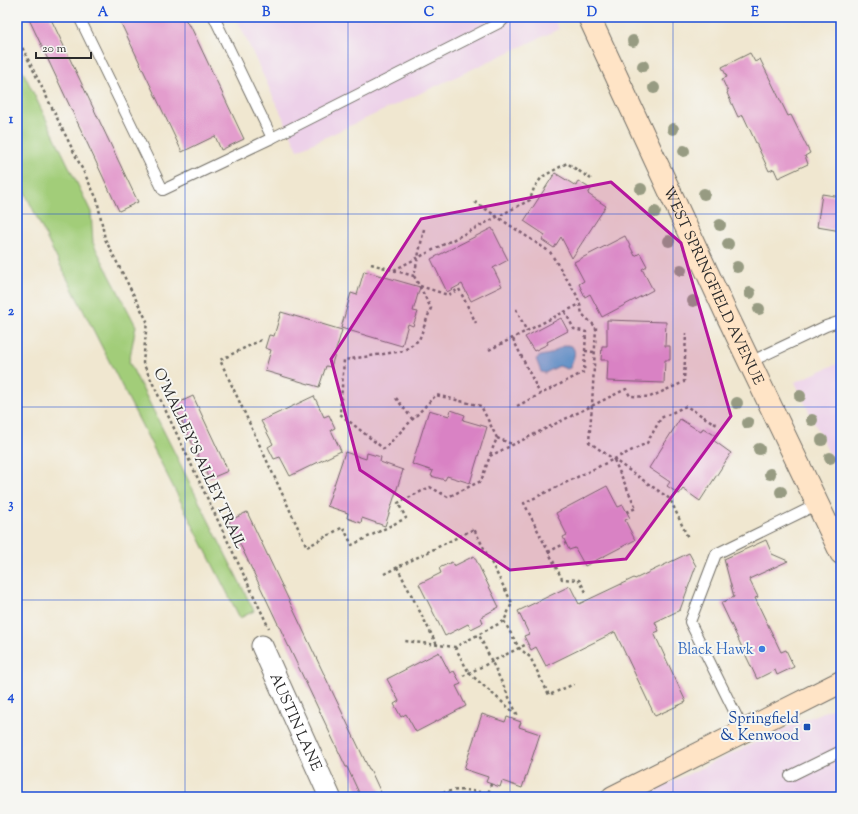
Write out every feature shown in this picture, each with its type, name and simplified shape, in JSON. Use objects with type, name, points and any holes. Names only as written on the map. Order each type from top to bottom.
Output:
[{"type":"main road","name":"WEST SPRINGFIELD AVENUE","points":[[589,17],[841,553]]},
{"type":"main road","points":[[613,797],[841,682]]},
{"type":"street","name":"AUSTIN LANE","points":[[267,640],[330,797]]},
{"type":"lane","points":[[79,17],[163,190],[272,138],[501,22],[506,17]]},
{"type":"lane","points":[[214,17],[272,138]]},
{"type":"lane","points":[[750,362],[826,326],[841,321]]},
{"type":"lane","points":[[744,731],[690,622],[716,554],[818,504]]},
{"type":"lane","points":[[790,776],[841,751]]},
{"type":"path","name":"O'MALLEY'S ALLEY TRAIL","points":[[17,37],[97,199],[105,239],[147,321],[143,363],[267,640]]},
{"type":"path","points":[[394,270],[530,200],[534,188],[542,177],[567,163],[591,179]]},
{"type":"path","points":[[475,202],[550,252],[576,294],[582,314],[596,327],[589,442],[670,499],[688,538]]},
{"type":"path","points":[[414,276],[424,229]]},
{"type":"path","points":[[371,264],[414,276],[431,308],[419,340],[403,351],[344,360],[340,414],[384,449],[436,395],[481,406],[497,438],[512,444]]},
{"type":"path","points":[[420,286],[448,295],[459,289],[476,323]]},
{"type":"path","points":[[489,350],[580,304]]},
{"type":"path","points":[[516,309],[527,332]]},
{"type":"path","points":[[517,406],[584,372],[586,332],[574,329],[565,312]]},
{"type":"path","points":[[490,456],[626,389],[630,396],[650,397],[684,382],[686,333]]},
{"type":"path","points":[[513,339],[540,394]]},
{"type":"path","points":[[261,340],[220,360],[307,547],[343,527],[352,545],[406,518],[398,503],[430,487],[448,497],[481,480],[497,438]]},
{"type":"path","points":[[585,351],[594,352]]},
{"type":"path","points":[[396,398],[413,420]]},
{"type":"path","points":[[586,592],[579,580],[562,579],[524,503],[647,443],[661,418],[686,406],[717,425]]},
{"type":"path","points":[[614,459],[636,508],[627,512]]},
{"type":"path","points":[[384,574],[474,529],[512,604],[504,621],[455,647],[405,641]]},
{"type":"path","points":[[548,552],[566,543]]},
{"type":"path","points":[[397,567],[437,645]]},
{"type":"path","points":[[504,621],[519,648],[530,657],[549,695],[574,684]]},
{"type":"path","points":[[455,647],[469,673],[518,716],[478,635]]},
{"type":"path","points":[[463,676],[525,645]]},
{"type":"path","points":[[431,797],[455,790],[470,790],[488,794],[491,784]]},
{"type":"highlighted area","points":[[611,182],[681,243],[731,416],[626,559],[510,570],[360,470],[331,359],[421,219]]},
{"type":"shaded area","points":[[236,17],[553,17],[559,29],[298,150]]},
{"type":"shaded area","points":[[841,362],[841,479],[795,382]]},
{"type":"shaded area","points":[[841,705],[841,797],[640,797],[796,723]]},
{"type":"green space","points":[[17,59],[91,212],[93,243],[136,326],[129,362],[254,611],[240,618],[50,245],[17,176]]},
{"type":"water","points":[[567,345],[572,346],[574,349],[574,357],[570,368],[567,369],[559,366],[545,373],[541,372],[536,359],[540,356],[550,354],[560,347]]},
{"type":"building","points":[[28,17],[50,17],[138,202],[119,211]]},
{"type":"building","points":[[118,17],[184,17],[189,26],[190,25],[244,139],[221,150],[215,136],[182,152]]},
{"type":"building","points":[[750,53],[755,62],[760,59],[788,116],[791,115],[810,153],[805,156],[808,164],[778,178],[774,169],[769,171],[743,115],[738,117],[722,79],[727,77],[722,67]]},
{"type":"building","points":[[555,173],[576,186],[578,181],[591,189],[588,194],[606,206],[572,258],[561,237],[554,248],[542,240],[545,235],[524,221]]},
{"type":"building","points":[[822,194],[841,197],[841,231],[817,227]]},
{"type":"building","points":[[492,228],[508,260],[493,268],[502,286],[471,301],[462,284],[447,292],[431,259]]},
{"type":"building","points":[[625,236],[635,256],[640,253],[647,266],[642,269],[653,290],[602,317],[590,294],[585,297],[579,284],[584,281],[574,262]]},
{"type":"building","points":[[364,271],[420,287],[413,311],[418,312],[413,326],[408,324],[402,346],[341,328],[351,293],[357,295]]},
{"type":"building","points":[[281,312],[342,330],[331,367],[326,366],[319,387],[265,371],[271,350],[265,348],[269,335],[274,336]]},
{"type":"building","points":[[561,318],[568,331],[534,351],[525,337]]},
{"type":"building","points":[[607,320],[666,322],[665,346],[670,346],[670,360],[665,360],[664,383],[607,381],[608,360],[601,360],[602,346],[607,346]]},
{"type":"building","points":[[193,396],[228,471],[209,479],[174,405]]},
{"type":"building","points":[[314,396],[324,417],[329,415],[335,428],[331,430],[341,451],[290,476],[280,457],[274,459],[268,447],[273,444],[261,421]]},
{"type":"building","points":[[429,410],[449,416],[451,410],[465,415],[463,420],[487,427],[470,483],[447,476],[445,480],[431,476],[433,471],[412,464]]},
{"type":"building","points":[[680,419],[701,432],[703,428],[716,436],[713,440],[731,453],[700,501],[683,489],[679,494],[667,486],[670,482],[649,468]]},
{"type":"building","points":[[345,452],[366,459],[367,453],[381,457],[380,462],[403,470],[385,526],[362,518],[361,523],[347,518],[348,513],[327,506]]},
{"type":"building","points":[[607,486],[618,507],[623,505],[630,518],[625,520],[635,540],[585,566],[575,548],[569,550],[563,537],[567,535],[556,513]]},
{"type":"building","points":[[247,512],[383,797],[361,797],[346,767],[229,521]]},
{"type":"building","points":[[766,540],[772,554],[788,561],[749,579],[758,597],[755,598],[781,652],[786,650],[794,667],[777,675],[775,670],[757,679],[721,603],[734,597],[724,559]]},
{"type":"building","points":[[689,553],[696,566],[680,610],[655,622],[659,631],[654,633],[686,702],[655,716],[615,632],[546,666],[536,647],[531,650],[524,636],[529,634],[518,611],[570,586],[579,604]]},
{"type":"building","points":[[474,556],[499,607],[481,617],[483,623],[471,629],[468,624],[445,636],[419,584],[441,573],[439,568],[452,562],[454,566]]},
{"type":"building","points":[[439,652],[450,673],[454,671],[461,684],[456,686],[466,706],[416,732],[406,714],[401,717],[394,704],[399,701],[387,679]]},
{"type":"building","points":[[482,714],[505,722],[507,717],[521,722],[519,727],[540,734],[522,788],[502,781],[500,787],[486,782],[488,777],[464,769]]},
{"type":"place","name":"Black Hawk","points":[[762,649]]},
{"type":"place","name":"Springfield & Kenwood","points":[[807,727]]}]
